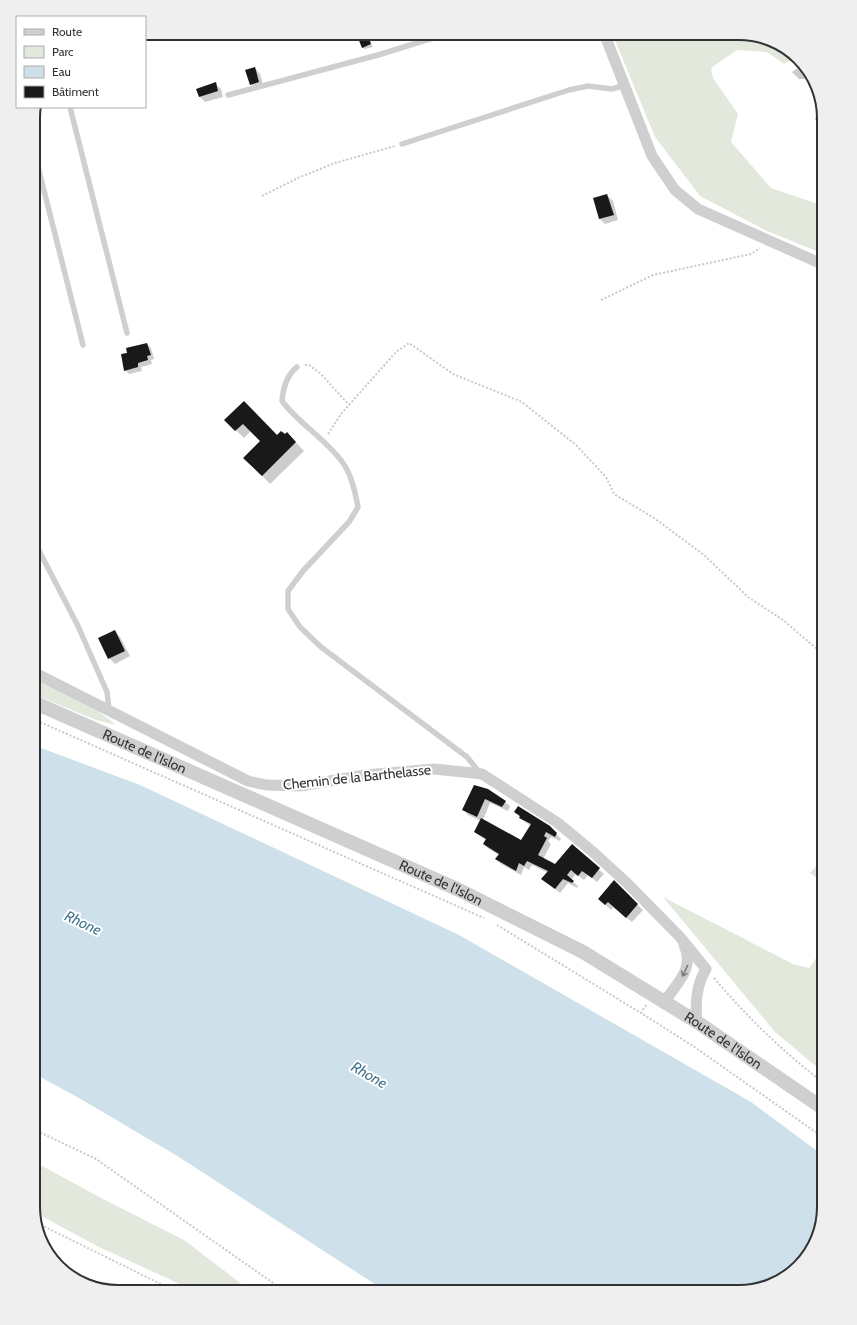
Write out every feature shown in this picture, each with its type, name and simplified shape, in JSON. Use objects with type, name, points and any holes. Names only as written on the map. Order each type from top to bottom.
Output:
[{"type":"street","points":[[607,40],[652,156],[675,190],[698,209],[817,262]]},
{"type":"street","name":"Chemin de la Barthelasse","points":[[40,676],[248,781],[266,785],[300,786],[359,776],[434,769],[482,774],[558,823],[627,883],[680,937],[706,969]]},
{"type":"street","name":"Route de l'Islon","points":[[40,705],[457,889],[583,952],[665,1001],[817,1104]]},
{"type":"street","points":[[665,1001],[684,975],[688,966],[688,957],[680,937]]},
{"type":"street","points":[[697,1022],[696,1000],[701,979],[706,969]]},
{"type":"lane","points":[[228,95],[378,56],[427,40]]},
{"type":"lane","points":[[402,144],[569,90],[588,86],[612,88],[625,85]]},
{"type":"lane","points":[[70,108],[127,333]]},
{"type":"lane","points":[[40,175],[83,345]]},
{"type":"lane","points":[[297,367],[292,371],[283,389],[282,401],[289,411],[323,442],[343,463],[355,487],[358,507],[349,522],[303,571],[288,591],[288,609],[300,627],[321,647],[467,757],[482,774]]},
{"type":"lane","points":[[40,553],[85,641],[107,692],[109,710]]},
{"type":"path","points":[[262,196],[300,177],[335,164],[402,144]]},
{"type":"path","points":[[600,300],[653,275],[751,254],[770,242]]},
{"type":"path","points":[[323,442],[349,405],[396,352],[409,343],[453,374],[501,392],[522,402],[576,445],[606,477],[614,494],[654,518],[704,555],[748,597],[783,620],[817,649]]},
{"type":"path","points":[[297,367],[309,365],[321,374],[349,405]]},
{"type":"path","points":[[40,722],[486,919]]},
{"type":"path","points":[[493,922],[694,1046],[817,1133]]},
{"type":"path","points":[[706,969],[760,1029],[798,1063],[817,1078]]},
{"type":"path","points":[[641,1013],[653,994]]},
{"type":"path","points":[[40,1132],[96,1158],[276,1285]]},
{"type":"path","points":[[42,1227],[163,1285]]},
{"type":"green space","points":[[615,40],[754,41],[774,48],[791,59],[784,64],[767,52],[737,50],[711,68],[713,78],[738,114],[731,142],[771,188],[817,204],[817,251],[767,231],[700,196],[655,137]]},
{"type":"green space","points":[[40,682],[98,711],[116,725],[96,720],[40,697]]},
{"type":"green space","points":[[817,865],[817,878],[810,873]]},
{"type":"green space","points":[[663,897],[793,964],[809,968],[817,957],[817,1067],[775,1032]]},
{"type":"green space","points":[[40,1165],[184,1240],[243,1285],[182,1285],[97,1246],[41,1216]]},
{"type":"water","name":"Rhone","points":[[40,748],[140,785],[459,935],[751,1102],[817,1151],[816,1222],[809,1242],[798,1259],[791,1266],[774,1277],[754,1284],[376,1285],[179,1157],[40,1077]]},
{"type":"building","points":[[359,40],[370,40],[371,44],[362,48]]},
{"type":"building","points":[[255,67],[259,82],[250,85],[245,70]]},
{"type":"building","points":[[216,82],[218,91],[199,97],[196,89]]},
{"type":"building","points":[[607,194],[614,215],[599,219],[593,198]]},
{"type":"building","points":[[147,343],[151,355],[147,356],[148,360],[138,363],[138,367],[124,371],[121,354],[127,353],[126,348]]},
{"type":"building","points":[[244,401],[277,435],[281,431],[285,434],[287,432],[296,442],[262,476],[243,458],[260,441],[243,424],[235,431],[224,420]]},
{"type":"building","points":[[115,630],[125,651],[108,659],[98,638]]},
{"type":"building","points":[[474,785],[488,789],[506,801],[502,807],[485,799],[477,817],[462,810]]},
{"type":"building","points":[[518,806],[550,826],[557,833],[555,837],[546,832],[544,836],[547,838],[538,855],[555,864],[572,844],[600,868],[592,878],[582,871],[578,876],[571,870],[567,875],[574,881],[572,883],[563,879],[555,889],[541,879],[548,871],[527,861],[524,866],[519,863],[516,871],[495,859],[499,854],[483,844],[486,839],[474,832],[481,818],[521,840],[531,824],[519,818],[520,816],[514,812]]},
{"type":"building","points":[[614,880],[638,904],[626,918],[608,902],[605,905],[598,899]]}]
